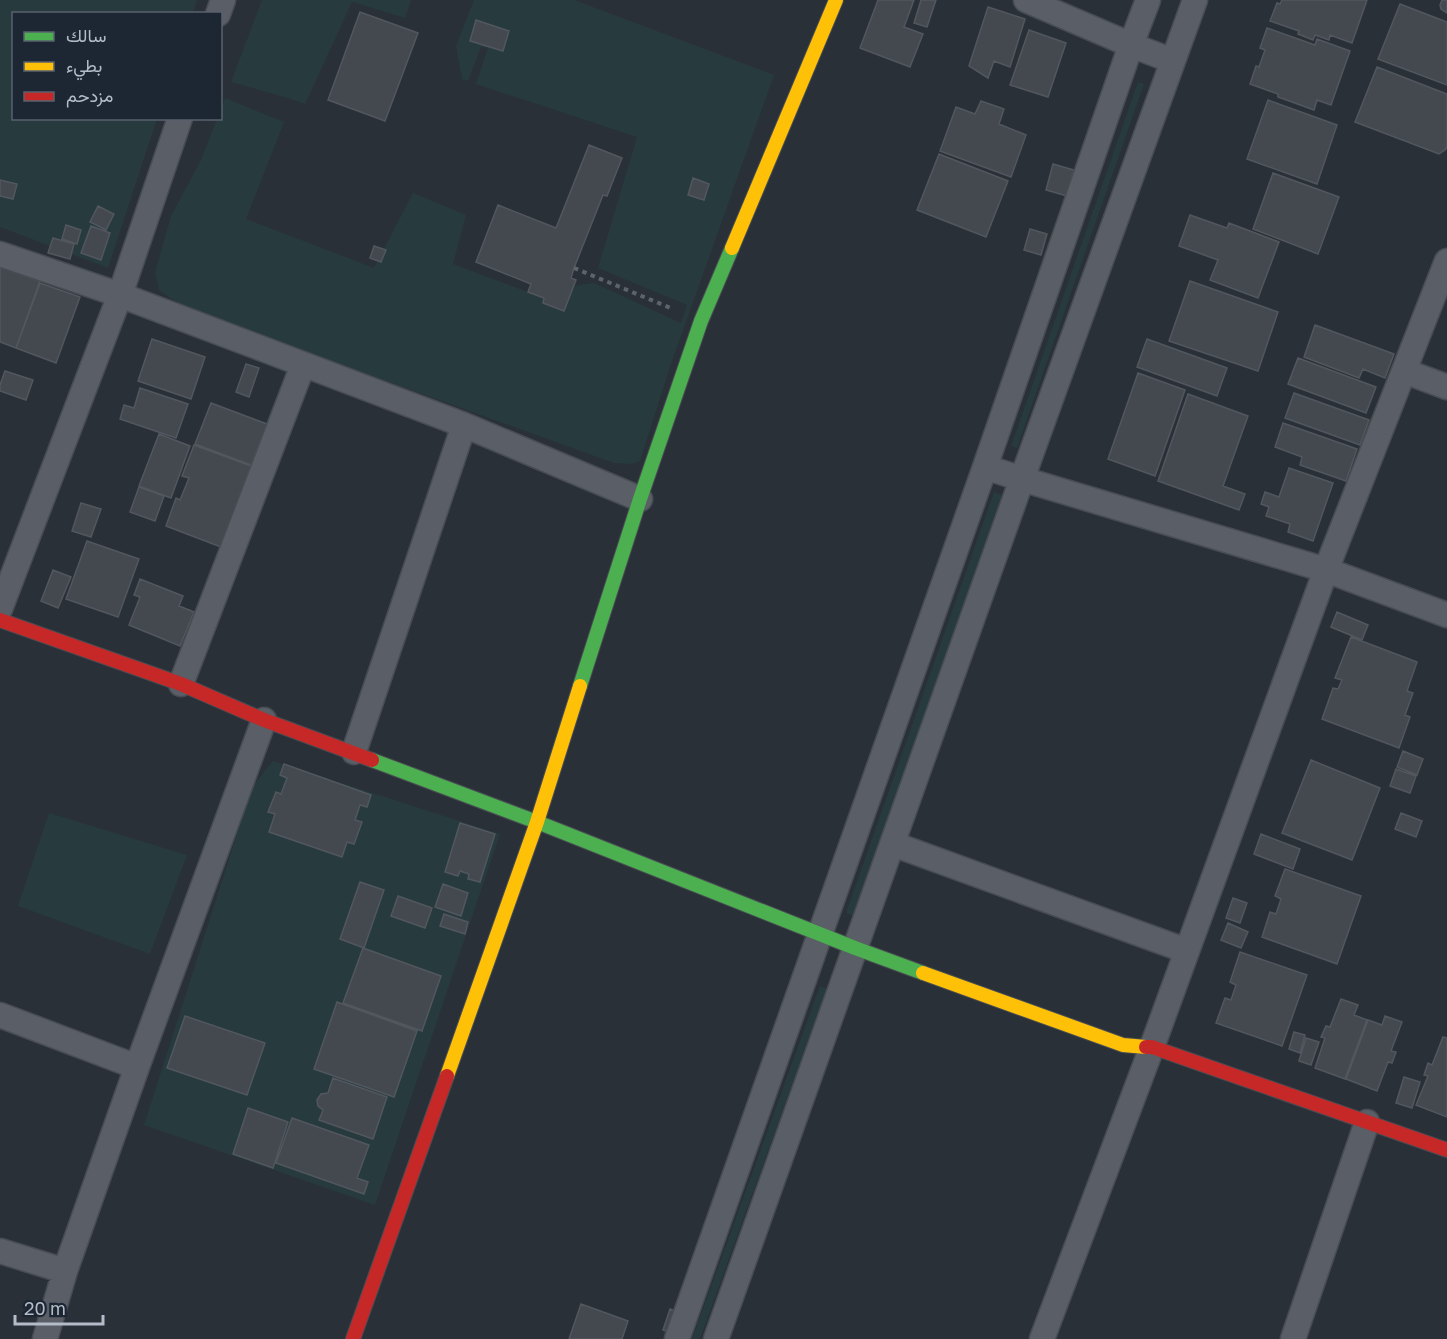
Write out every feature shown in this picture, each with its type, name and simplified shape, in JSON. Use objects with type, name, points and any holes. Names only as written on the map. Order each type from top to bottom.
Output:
[{"type":"street","points":[[352,1339],[537,822],[640,500],[701,321],[836,0]]},
{"type":"street","points":[[1026,0],[1173,61]]},
{"type":"street","points":[[677,1339],[1148,0]]},
{"type":"street","points":[[716,1339],[1195,0]]},
{"type":"street","points":[[0,609],[120,294],[179,120]]},
{"type":"street","points":[[0,254],[120,294],[464,425],[640,500]]},
{"type":"street","points":[[1042,1339],[1152,1047],[1326,570],[1447,261]]},
{"type":"street","points":[[181,684],[303,365]]},
{"type":"street","points":[[1404,371],[1447,387]]},
{"type":"street","points":[[354,752],[464,425]]},
{"type":"street","points":[[985,467],[1326,570],[1447,615]]},
{"type":"street","points":[[0,620],[181,684],[264,720],[537,822],[855,948],[1123,1045],[1152,1047],[1447,1150]]},
{"type":"street","points":[[45,1339],[65,1271],[137,1067],[264,720]]},
{"type":"street","points":[[892,844],[1187,951]]},
{"type":"street","points":[[0,1015],[137,1067]]},
{"type":"street","points":[[1293,1339],[1366,1122]]},
{"type":"street","points":[[0,1251],[65,1271]]},
{"type":"path","points":[[574,268],[701,321]]},
{"type":"green space","points":[[0,0],[197,0],[193,12],[12,12],[12,120],[157,120],[108,268],[0,227]]},
{"type":"green space","points":[[262,0],[411,0],[405,18],[352,2],[305,104],[231,82]]},
{"type":"green space","points":[[474,0],[574,0],[774,75],[670,367],[640,461],[631,464],[614,463],[236,327],[205,318],[159,290],[155,273],[171,216],[200,162],[217,120],[222,120],[222,106],[225,98],[284,122],[246,219],[374,268],[413,193],[466,215],[453,264],[528,292],[594,283],[681,323],[687,305],[598,268],[637,137],[476,84],[488,48],[481,47],[468,81],[462,79],[456,46]]},
{"type":"green space","points":[[1138,82],[1144,84],[1017,448],[1011,446]]},
{"type":"green space","points":[[994,492],[1002,495],[854,916],[846,913]]},
{"type":"green space","points":[[273,761],[500,834],[375,1205],[144,1125],[252,787]]},
{"type":"green space","points":[[49,813],[187,855],[150,954],[18,906]]},
{"type":"green space","points":[[820,986],[827,988],[700,1339],[692,1339]]},
{"type":"building","points":[[878,0],[914,0],[904,27],[923,34],[910,67],[860,48]]},
{"type":"building","points":[[921,0],[936,0],[927,27],[914,23]]},
{"type":"building","points":[[1282,0],[1367,0],[1352,43],[1330,35],[1329,40],[1315,35],[1313,40],[1298,34],[1299,31],[1270,21],[1277,3],[1280,4]]},
{"type":"building","points":[[1442,0],[1447,0],[1447,13],[1441,9]]},
{"type":"building","points":[[1400,4],[1447,22],[1447,85],[1378,59]]},
{"type":"building","points":[[988,7],[1025,19],[1010,67],[994,61],[988,78],[969,66]]},
{"type":"building","points":[[360,12],[418,33],[385,121],[328,100]]},
{"type":"building","points":[[476,20],[509,31],[503,51],[470,41]]},
{"type":"building","points":[[1267,28],[1315,45],[1317,39],[1350,51],[1331,105],[1317,100],[1314,110],[1250,84],[1265,50],[1260,48]]},
{"type":"building","points":[[1029,30],[1066,43],[1048,97],[1010,85]]},
{"type":"building","points":[[1377,67],[1447,94],[1447,147],[1445,150],[1439,154],[1355,122]]},
{"type":"building","points":[[1268,100],[1337,125],[1317,184],[1247,159]]},
{"type":"building","points":[[981,101],[1004,109],[999,124],[1026,135],[1011,177],[940,151],[956,107],[975,114]]},
{"type":"building","points":[[589,145],[622,158],[607,196],[603,195],[574,268],[571,278],[576,280],[564,311],[543,303],[544,298],[528,292],[531,284],[476,262],[498,205],[556,228]]},
{"type":"building","points":[[939,154],[1008,181],[986,237],[917,210]]},
{"type":"building","points":[[1053,164],[1074,170],[1067,196],[1046,190]]},
{"type":"building","points":[[1273,173],[1339,197],[1318,254],[1253,229]]},
{"type":"building","points":[[693,178],[709,184],[704,200],[688,195]]},
{"type":"building","points":[[0,180],[17,184],[13,199],[0,196]]},
{"type":"building","points":[[98,206],[114,214],[106,230],[90,222]]},
{"type":"building","points":[[1190,215],[1227,228],[1229,223],[1279,242],[1258,298],[1210,280],[1218,260],[1179,246]]},
{"type":"building","points":[[66,225],[81,230],[77,244],[62,239]]},
{"type":"building","points":[[91,226],[110,233],[101,260],[81,253]]},
{"type":"building","points":[[1030,229],[1047,234],[1041,255],[1024,250]]},
{"type":"building","points":[[53,238],[74,244],[70,259],[48,253]]},
{"type":"building","points":[[374,246],[386,250],[381,262],[370,258]]},
{"type":"building","points":[[0,267],[40,281],[16,348],[0,342]]},
{"type":"building","points":[[1190,281],[1278,312],[1258,371],[1169,341]]},
{"type":"building","points":[[40,283],[80,297],[56,363],[16,348]]},
{"type":"building","points":[[1315,325],[1394,354],[1385,378],[1363,369],[1359,378],[1304,357]]},
{"type":"building","points":[[152,339],[205,357],[191,399],[138,381]]},
{"type":"building","points":[[1147,339],[1227,368],[1217,396],[1137,367]]},
{"type":"building","points":[[1298,358],[1376,387],[1366,413],[1288,384]]},
{"type":"building","points":[[246,364],[259,368],[249,397],[236,392]]},
{"type":"building","points":[[5,371],[33,380],[26,400],[0,391]]},
{"type":"building","points":[[1138,373],[1185,390],[1155,476],[1108,459]]},
{"type":"building","points":[[140,388],[188,404],[176,438],[120,419],[124,405],[134,408]]},
{"type":"building","points":[[1294,393],[1369,420],[1360,445],[1285,418]]},
{"type":"building","points":[[1188,394],[1248,416],[1223,486],[1245,494],[1239,510],[1158,481]]},
{"type":"building","points":[[211,403],[267,424],[251,465],[195,444]]},
{"type":"building","points":[[1283,423],[1357,449],[1346,481],[1300,465],[1302,457],[1275,447]]},
{"type":"building","points":[[159,434],[190,446],[171,498],[139,486]]},
{"type":"building","points":[[194,445],[251,466],[221,547],[166,526],[176,498],[180,500],[189,478],[182,476]]},
{"type":"building","points":[[1289,468],[1333,483],[1313,541],[1288,532],[1290,524],[1266,516],[1269,507],[1261,504],[1265,492],[1279,497]]},
{"type":"building","points":[[139,487],[164,496],[155,521],[130,512]]},
{"type":"building","points":[[81,503],[101,509],[91,537],[72,531]]},
{"type":"building","points":[[87,541],[139,559],[118,617],[66,599]]},
{"type":"building","points":[[53,570],[71,577],[58,608],[41,601]]},
{"type":"building","points":[[140,579],[183,596],[179,606],[194,612],[180,646],[129,625],[140,597],[134,595]]},
{"type":"building","points":[[1337,612],[1368,625],[1362,640],[1331,627]]},
{"type":"building","points":[[1351,637],[1417,662],[1407,691],[1413,693],[1405,715],[1410,717],[1399,748],[1322,719],[1333,688],[1338,689],[1342,680],[1335,678]]},
{"type":"building","points":[[1403,751],[1423,759],[1417,775],[1397,767]]},
{"type":"building","points":[[1311,760],[1380,788],[1352,860],[1282,833]]},
{"type":"building","points":[[284,764],[371,795],[367,807],[360,805],[355,820],[362,822],[354,844],[347,842],[342,857],[269,832],[275,814],[268,812],[276,792],[281,794],[287,778],[280,775]]},
{"type":"building","points":[[1396,769],[1416,776],[1410,793],[1390,786]]},
{"type":"building","points":[[1401,813],[1422,821],[1416,837],[1395,829]]},
{"type":"building","points":[[460,823],[495,834],[480,882],[468,879],[469,874],[460,871],[458,876],[445,872]]},
{"type":"building","points":[[1261,834],[1300,849],[1293,869],[1254,854]]},
{"type":"building","points":[[1285,869],[1361,896],[1337,964],[1262,937],[1270,912],[1276,914],[1281,899],[1275,896]]},
{"type":"building","points":[[360,882],[384,890],[364,948],[340,939]]},
{"type":"building","points":[[443,884],[468,893],[461,916],[435,907]]},
{"type":"building","points":[[398,896],[432,908],[425,928],[391,916]]},
{"type":"building","points":[[1233,898],[1247,903],[1240,923],[1226,918]]},
{"type":"building","points":[[444,914],[468,922],[465,934],[440,926]]},
{"type":"building","points":[[1228,923],[1248,932],[1241,948],[1221,940]]},
{"type":"building","points":[[363,948],[441,976],[422,1031],[343,1003]]},
{"type":"building","points":[[1240,952],[1307,975],[1282,1046],[1216,1023],[1225,998],[1231,1000],[1236,985],[1230,982]]},
{"type":"building","points":[[1341,999],[1358,1005],[1354,1015],[1367,1020],[1345,1079],[1315,1068],[1325,1038],[1321,1037],[1326,1026],[1330,1027]]},
{"type":"building","points":[[337,1002],[417,1031],[394,1097],[314,1069]]},
{"type":"building","points":[[185,1016],[265,1043],[247,1095],[167,1068]]},
{"type":"building","points":[[1385,1016],[1402,1022],[1391,1051],[1396,1052],[1392,1063],[1388,1062],[1377,1091],[1346,1079],[1368,1020],[1382,1025]]},
{"type":"building","points":[[1294,1032],[1305,1035],[1300,1053],[1289,1049]]},
{"type":"building","points":[[1443,1037],[1447,1038],[1447,1117],[1416,1105],[1428,1076],[1424,1075],[1428,1063],[1432,1065]]},
{"type":"building","points":[[1306,1038],[1319,1042],[1311,1065],[1299,1061]]},
{"type":"building","points":[[1404,1077],[1420,1082],[1412,1108],[1396,1103]]},
{"type":"building","points":[[333,1078],[387,1097],[373,1139],[319,1120],[323,1110],[318,1106],[317,1100],[321,1094],[328,1093]]},
{"type":"building","points":[[248,1108],[288,1122],[273,1168],[233,1154]]},
{"type":"building","points":[[292,1118],[369,1145],[357,1178],[368,1182],[364,1194],[276,1163]]},
{"type":"building","points":[[581,1304],[628,1321],[622,1339],[569,1339]]},
{"type":"building","points":[[670,1309],[679,1313],[672,1333],[663,1330]]},
{"type":"traffic: fast","points":[[580,686],[640,499],[701,321],[732,248]]},
{"type":"traffic: fast","points":[[372,760],[923,973]]},
{"type":"traffic: slow","points":[[732,248],[836,0]]},
{"type":"traffic: slow","points":[[447,1076],[537,822],[580,686]]},
{"type":"traffic: slow","points":[[923,973],[1123,1045],[1146,1047]]},
{"type":"traffic: jam","points":[[0,620],[181,684],[264,720],[372,760]]},
{"type":"traffic: jam","points":[[1146,1047],[1152,1047],[1447,1150]]},
{"type":"traffic: jam","points":[[353,1339],[447,1076]]}]
